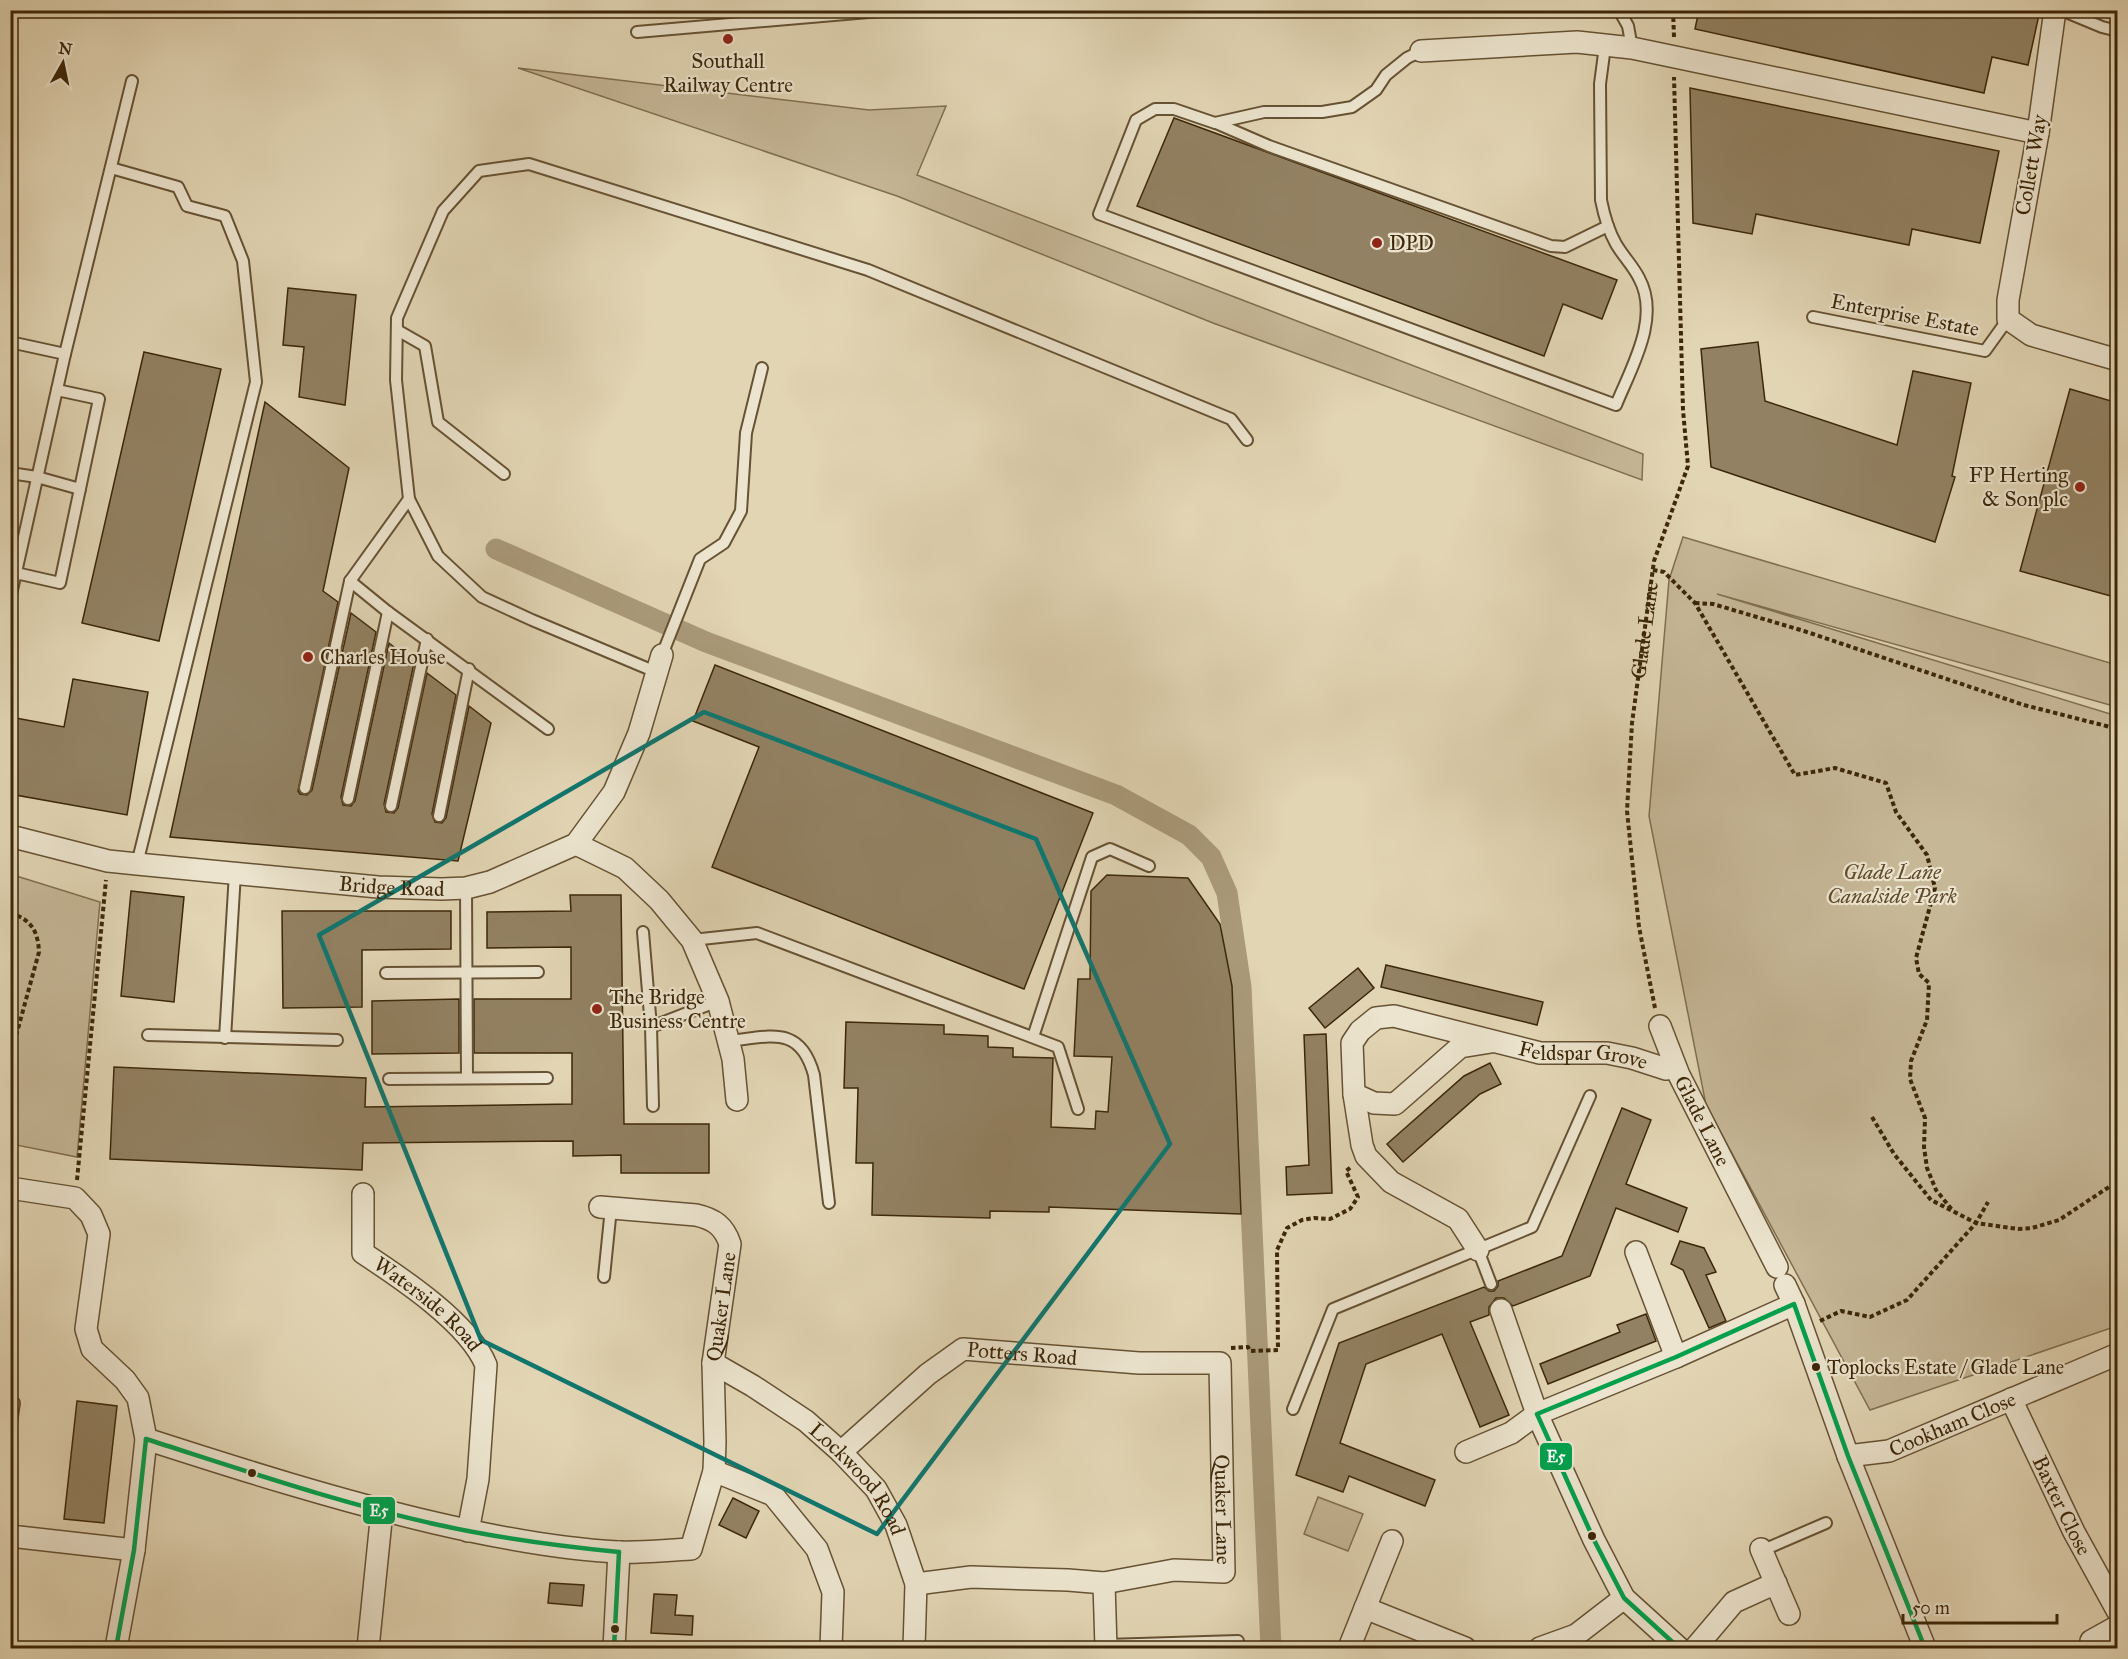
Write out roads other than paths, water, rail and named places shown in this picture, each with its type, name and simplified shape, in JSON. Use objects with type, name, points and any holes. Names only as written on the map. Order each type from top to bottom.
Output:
[{"type":"street","name":"Collett Way","points":[[2008,319],[2008,300],[2038,133],[2055,10]]},
{"type":"street","points":[[1421,51],[1577,42],[1632,48],[2038,133]]},
{"type":"street","points":[[2008,319],[2031,335],[2118,360]]},
{"type":"street","points":[[659,664],[639,733],[614,792],[576,844],[625,868],[659,900],[692,940],[718,1001],[733,1059],[737,1100]]},
{"type":"street","name":"Bridge Road","points":[[10,836],[108,861],[378,887],[466,888],[490,882],[576,844]]},
{"type":"street","name":"Feldspar Grove","points":[[1478,1250],[1458,1219],[1391,1182],[1366,1156],[1362,1145],[1354,1094],[1352,1042],[1360,1031],[1376,1018],[1394,1016],[1540,1053],[1607,1053],[1666,1069],[1675,1067]]},
{"type":"street","name":"Glade Lane","points":[[1660,1026],[1675,1067],[1786,1286],[1848,1456],[1925,1648]]},
{"type":"street","name":"Feldspar Grove","points":[[1362,1145],[1371,1125],[1460,1047],[1491,1042]]},
{"type":"street","points":[[1354,1094],[1374,1103],[1395,1104]]},
{"type":"street","points":[[10,1188],[75,1198],[91,1215],[99,1234],[86,1329],[92,1349],[125,1380],[138,1398],[146,1439],[134,1550],[116,1648]]},
{"type":"street","name":"Waterside Road","points":[[363,1194],[363,1253],[407,1282],[443,1312],[480,1350],[486,1365],[478,1479],[468,1531]]},
{"type":"street","name":"Quaker Lane","points":[[605,1207],[709,1218],[720,1226],[729,1244],[729,1262],[713,1363],[714,1471],[691,1549],[620,1552]]},
{"type":"street","points":[[1636,1252],[1676,1357]]},
{"type":"street","points":[[1466,1452],[1511,1433],[1537,1414],[1676,1357],[1786,1286]]},
{"type":"street","points":[[1501,1310],[1537,1414],[1594,1540],[1624,1598],[1679,1648]]},
{"type":"street","name":"Potters Road","points":[[841,1452],[928,1374],[963,1349],[1139,1363],[1212,1363]]},
{"type":"street","name":"Cookham Close","points":[[1848,1456],[1889,1451],[2118,1354]]},
{"type":"street","name":"Lockwood Road","points":[[713,1363],[806,1421],[841,1452],[876,1489],[896,1526],[916,1584],[914,1648]]},
{"type":"street","name":"Quaker Lane","points":[[1104,1583],[1174,1570],[1224,1572],[1212,1363]]},
{"type":"street","name":"Baxter Close","points":[[2012,1399],[2074,1532],[2118,1611]]},
{"type":"street","points":[[146,1439],[282,1483],[382,1511],[468,1531],[537,1543],[620,1552],[614,1648]]},
{"type":"street","points":[[714,1471],[773,1495],[817,1549],[833,1592],[831,1648]]},
{"type":"street","points":[[368,1648],[382,1511]]},
{"type":"street","points":[[10,1536],[134,1550]]},
{"type":"street","points":[[1349,1648],[1392,1541]]},
{"type":"street","points":[[1761,1550],[1789,1614]]},
{"type":"street","points":[[916,1584],[971,1577],[1104,1583],[1106,1646]]},
{"type":"street","points":[[1695,1648],[1734,1602],[1776,1583]]},
{"type":"street","points":[[1540,1648],[1576,1635],[1624,1598]]},
{"type":"street","points":[[1365,1608],[1465,1648]]},
{"type":"street","points":[[2091,1641],[2118,1626]]},
{"type":"lane","points":[[637,32],[892,10]]},
{"type":"lane","points":[[1619,10],[1628,26],[1632,48]]},
{"type":"lane","points":[[2061,10],[2118,31]]},
{"type":"lane","points":[[1605,45],[1599,84],[1601,200],[1608,226],[1616,243],[1640,279],[1646,296],[1647,319],[1644,334],[1616,405],[1099,214],[1136,120],[1155,109],[1174,109],[1215,123],[1269,146],[1551,246],[1565,247],[1608,226]]},
{"type":"lane","points":[[1215,123],[1264,112],[1322,112],[1352,107],[1376,90],[1386,75],[1407,58],[1421,51]]},
{"type":"lane","points":[[11,598],[65,354],[132,81]]},
{"type":"lane","points":[[762,368],[746,433],[741,511],[724,543],[700,559],[659,664],[532,620],[482,597],[438,556],[409,499],[396,380],[398,318],[443,211],[479,171],[529,164],[868,270],[1231,418],[1247,440]]},
{"type":"lane","points":[[111,168],[178,187],[187,206],[225,216],[243,261],[256,382],[137,864]]},
{"type":"lane","name":"Enterprise Estate","points":[[1813,317],[1985,351],[2008,319]]},
{"type":"lane","points":[[397,330],[425,346],[438,422],[504,474]]},
{"type":"lane","points":[[10,342],[65,354]]},
{"type":"lane","points":[[16,573],[60,583],[99,399],[57,390]]},
{"type":"lane","points":[[10,473],[37,477],[80,489]]},
{"type":"lane","points":[[305,788],[350,580],[409,499]]},
{"type":"lane","points":[[350,580],[388,612],[469,669],[548,729]]},
{"type":"lane","points":[[348,799],[388,612]]},
{"type":"lane","points":[[391,806],[427,639]]},
{"type":"lane","points":[[439,816],[469,669]]},
{"type":"lane","points":[[1033,1037],[1092,857],[1110,849],[1149,866]]},
{"type":"lane","points":[[225,1038],[236,873]]},
{"type":"lane","points":[[466,888],[467,1078]]},
{"type":"lane","points":[[643,932],[651,1027],[653,1106]]},
{"type":"lane","points":[[692,940],[758,933],[1058,1047],[1078,1109]]},
{"type":"lane","points":[[386,973],[538,972]]},
{"type":"lane","points":[[651,1027],[718,1001]]},
{"type":"lane","points":[[148,1035],[337,1040]]},
{"type":"lane","points":[[728,1041],[786,1038],[804,1049],[814,1075],[829,1203]]},
{"type":"lane","points":[[389,1079],[547,1078]]},
{"type":"lane","points":[[1293,1409],[1333,1309],[1532,1227],[1590,1096]]},
{"type":"lane","points":[[604,1277],[605,1207]]},
{"type":"lane","points":[[1478,1250],[1491,1284]]},
{"type":"lane","points":[[10,1402],[14,1403],[10,1430]]},
{"type":"lane","points":[[1761,1550],[1826,1523]]},
{"type":"lane","points":[[1106,1646],[1238,1641]]},
{"type":"waterway","points":[[496,549],[706,642],[1116,795],[1189,835],[1211,857],[1227,893],[1241,987],[1271,1648]]},
{"type":"place","name":"Southall Railway Centre","points":[[728,39]]},
{"type":"place","name":"DPD","points":[[1377,243]]},
{"type":"place","name":"FP Herting & Son plc","points":[[2080,487]]},
{"type":"place","name":"Charles House","points":[[308,657]]},
{"type":"place","name":"The Bridge Business Centre","points":[[597,1009]]},
{"type":"place","name":"Toplocks Estate / Glade Lane","points":[[1816,1367]]},
{"type":"park label","name":"Glade Lane Canalside Park","points":[[1892,884]]}]
